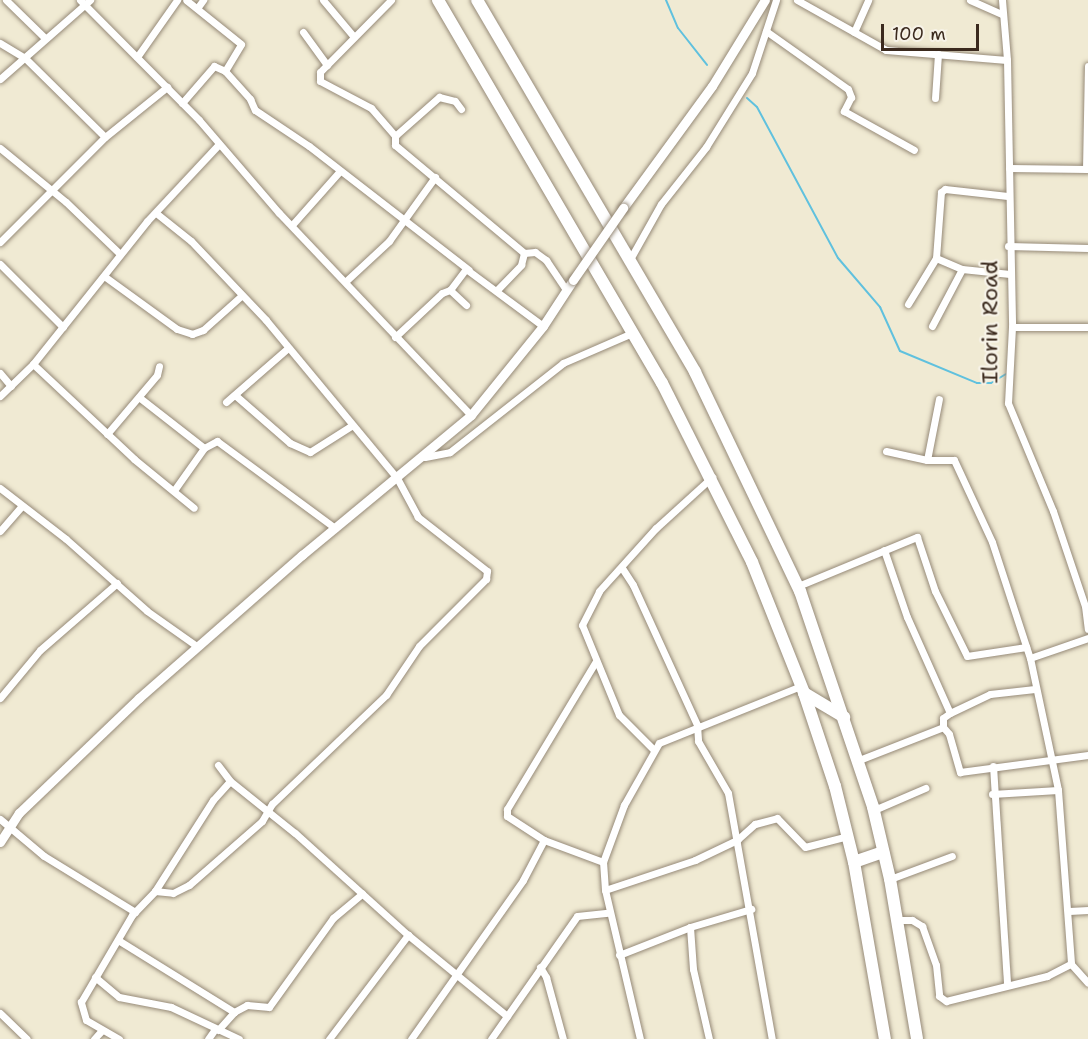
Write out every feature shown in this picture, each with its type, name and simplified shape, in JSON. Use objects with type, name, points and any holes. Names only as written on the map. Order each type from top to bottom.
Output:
[{"type":"highway","points":[[438,0],[632,333],[712,477],[766,595],[803,690],[848,836],[885,1039]]},
{"type":"highway","points":[[477,0],[695,372],[798,586],[859,760],[874,810],[890,879],[917,1039]]},
{"type":"highway","points":[[803,690],[844,717]]},
{"type":"highway","points":[[854,862],[883,852]]},
{"type":"main road","points":[[0,842],[9,826],[73,759],[335,528],[425,457],[471,415],[543,326],[623,208],[724,67],[765,0]]},
{"type":"street","points":[[6,0],[45,38]]},
{"type":"street","points":[[137,57],[177,0]]},
{"type":"street","points":[[186,0],[198,7],[241,44],[225,71]]},
{"type":"street","points":[[198,7],[203,0]]},
{"type":"street","points":[[323,0],[354,37]]},
{"type":"street","points":[[391,0],[327,65],[318,77],[320,81],[371,108],[395,136],[395,145],[524,253],[535,252],[546,260],[566,290]]},
{"type":"street","points":[[629,261],[661,204],[706,147],[752,73],[776,0]]},
{"type":"street","points":[[796,0],[886,50],[1008,60]]},
{"type":"street","points":[[854,32],[868,0]]},
{"type":"street","points":[[970,0],[1003,15]]},
{"type":"street","name":"Ilorin Road","points":[[1002,0],[1008,60],[1008,246],[1012,327],[1009,410],[1053,511],[1085,606],[1088,629]]},
{"type":"street","points":[[0,79],[85,2],[182,103],[218,145],[346,281],[394,337],[471,415]]},
{"type":"street","points":[[766,31],[848,89],[851,97],[844,111],[914,150]]},
{"type":"street","points":[[303,32],[327,65]]},
{"type":"street","points":[[0,43],[25,58],[105,137]]},
{"type":"street","points":[[935,98],[938,54]]},
{"type":"street","points":[[182,103],[214,66],[225,71],[250,99],[255,110],[340,171],[543,326]]},
{"type":"street","points":[[1009,168],[1087,169],[1088,66]]},
{"type":"street","points":[[0,242],[105,137],[167,87]]},
{"type":"street","points":[[395,136],[440,97],[455,100],[461,109]]},
{"type":"street","points":[[0,396],[33,364],[120,254],[218,145]]},
{"type":"street","points":[[0,148],[120,254]]},
{"type":"street","points":[[292,225],[340,171]]},
{"type":"street","points":[[346,281],[389,242],[435,177]]},
{"type":"street","points":[[908,304],[936,258],[941,192],[945,189],[1008,196]]},
{"type":"street","points":[[155,891],[173,893],[189,885],[268,814],[272,804],[386,695],[419,646],[486,579],[482,565],[418,517],[397,478],[214,263],[156,213]]},
{"type":"street","points":[[1008,246],[1088,248]]},
{"type":"street","points":[[497,291],[521,265],[524,253]]},
{"type":"street","points":[[936,258],[962,269],[1010,274]]},
{"type":"street","points":[[0,264],[63,327]]},
{"type":"street","points":[[932,326],[962,269]]},
{"type":"street","points":[[394,337],[442,292],[450,290],[469,270]]},
{"type":"street","points":[[104,276],[177,329],[192,334],[203,330],[241,296]]},
{"type":"street","points":[[450,290],[466,305]]},
{"type":"street","points":[[1012,327],[1088,327]]},
{"type":"street","points":[[425,457],[450,452],[470,440],[536,381],[563,363],[632,333]]},
{"type":"street","points":[[226,402],[288,348]]},
{"type":"street","points":[[33,364],[107,434],[194,508]]},
{"type":"street","points":[[107,434],[140,398],[157,375],[159,366]]},
{"type":"street","points":[[0,373],[11,386]]},
{"type":"street","points":[[235,395],[290,443],[310,452],[351,426]]},
{"type":"street","points":[[140,398],[204,448]]},
{"type":"street","points":[[927,460],[939,399]]},
{"type":"street","points":[[174,489],[204,448],[217,441],[335,528]]},
{"type":"street","points":[[886,451],[927,460],[948,459],[957,464],[992,542],[1030,658],[1058,790],[1069,911],[1071,964],[1088,983]]},
{"type":"street","points":[[653,749],[619,715],[582,625],[599,591],[656,528],[712,477]]},
{"type":"street","points":[[0,488],[147,611],[198,647]]},
{"type":"street","points":[[0,531],[21,507]]},
{"type":"street","points":[[798,586],[917,537],[935,591],[967,656],[1026,647]]},
{"type":"street","points":[[884,550],[907,617],[950,713]]},
{"type":"street","points":[[622,568],[633,585],[697,725],[698,741],[728,793],[751,909],[772,1039]]},
{"type":"street","points":[[0,698],[40,650],[117,584]]},
{"type":"street","points":[[1030,658],[1088,638]]},
{"type":"street","points":[[596,661],[507,809],[509,820],[544,840],[603,862]]},
{"type":"street","points":[[1035,689],[990,694],[943,718],[960,772],[1051,758],[1088,755]]},
{"type":"street","points":[[640,1039],[608,913],[603,862],[624,805],[653,749],[697,725],[803,690]]},
{"type":"street","points":[[859,760],[944,727]]},
{"type":"street","points":[[218,765],[230,782],[295,833],[408,935],[507,1016]]},
{"type":"street","points":[[993,766],[992,794],[1007,985]]},
{"type":"street","points":[[119,1039],[102,1030],[81,1013],[81,1002],[135,912],[155,891],[213,800],[230,782]]},
{"type":"street","points":[[874,810],[925,788]]},
{"type":"street","points":[[992,794],[1058,790]]},
{"type":"street","points":[[605,890],[695,860],[737,840],[755,824],[777,818],[805,847],[848,836]]},
{"type":"street","points":[[0,819],[52,862],[135,912]]},
{"type":"street","points":[[411,1039],[523,880],[544,840]]},
{"type":"street","points":[[890,879],[952,856]]},
{"type":"street","points":[[208,1039],[234,1012],[247,1005],[272,1005],[333,918],[362,894]]},
{"type":"street","points":[[619,955],[690,927],[751,909]]},
{"type":"street","points":[[1069,911],[1088,910]]},
{"type":"street","points":[[491,1039],[576,916],[608,913]]},
{"type":"street","points":[[897,920],[912,920],[922,926],[936,965],[939,996],[946,1001],[1047,976],[1071,964]]},
{"type":"street","points":[[690,927],[693,969],[709,1039]]},
{"type":"street","points":[[329,1039],[408,935]]},
{"type":"street","points":[[118,939],[234,1012]]},
{"type":"street","points":[[540,967],[546,977],[563,1039]]},
{"type":"street","points":[[95,977],[119,997],[171,1007],[239,1039]]},
{"type":"street","points":[[0,1013],[27,1039]]},
{"type":"street","points":[[94,1039],[102,1030]]},
{"type":"waterway","points":[[666,0],[678,28],[707,65]]},
{"type":"waterway","points":[[747,98],[757,107],[838,258],[880,307],[900,351],[977,383],[991,383],[1006,374]]}]
